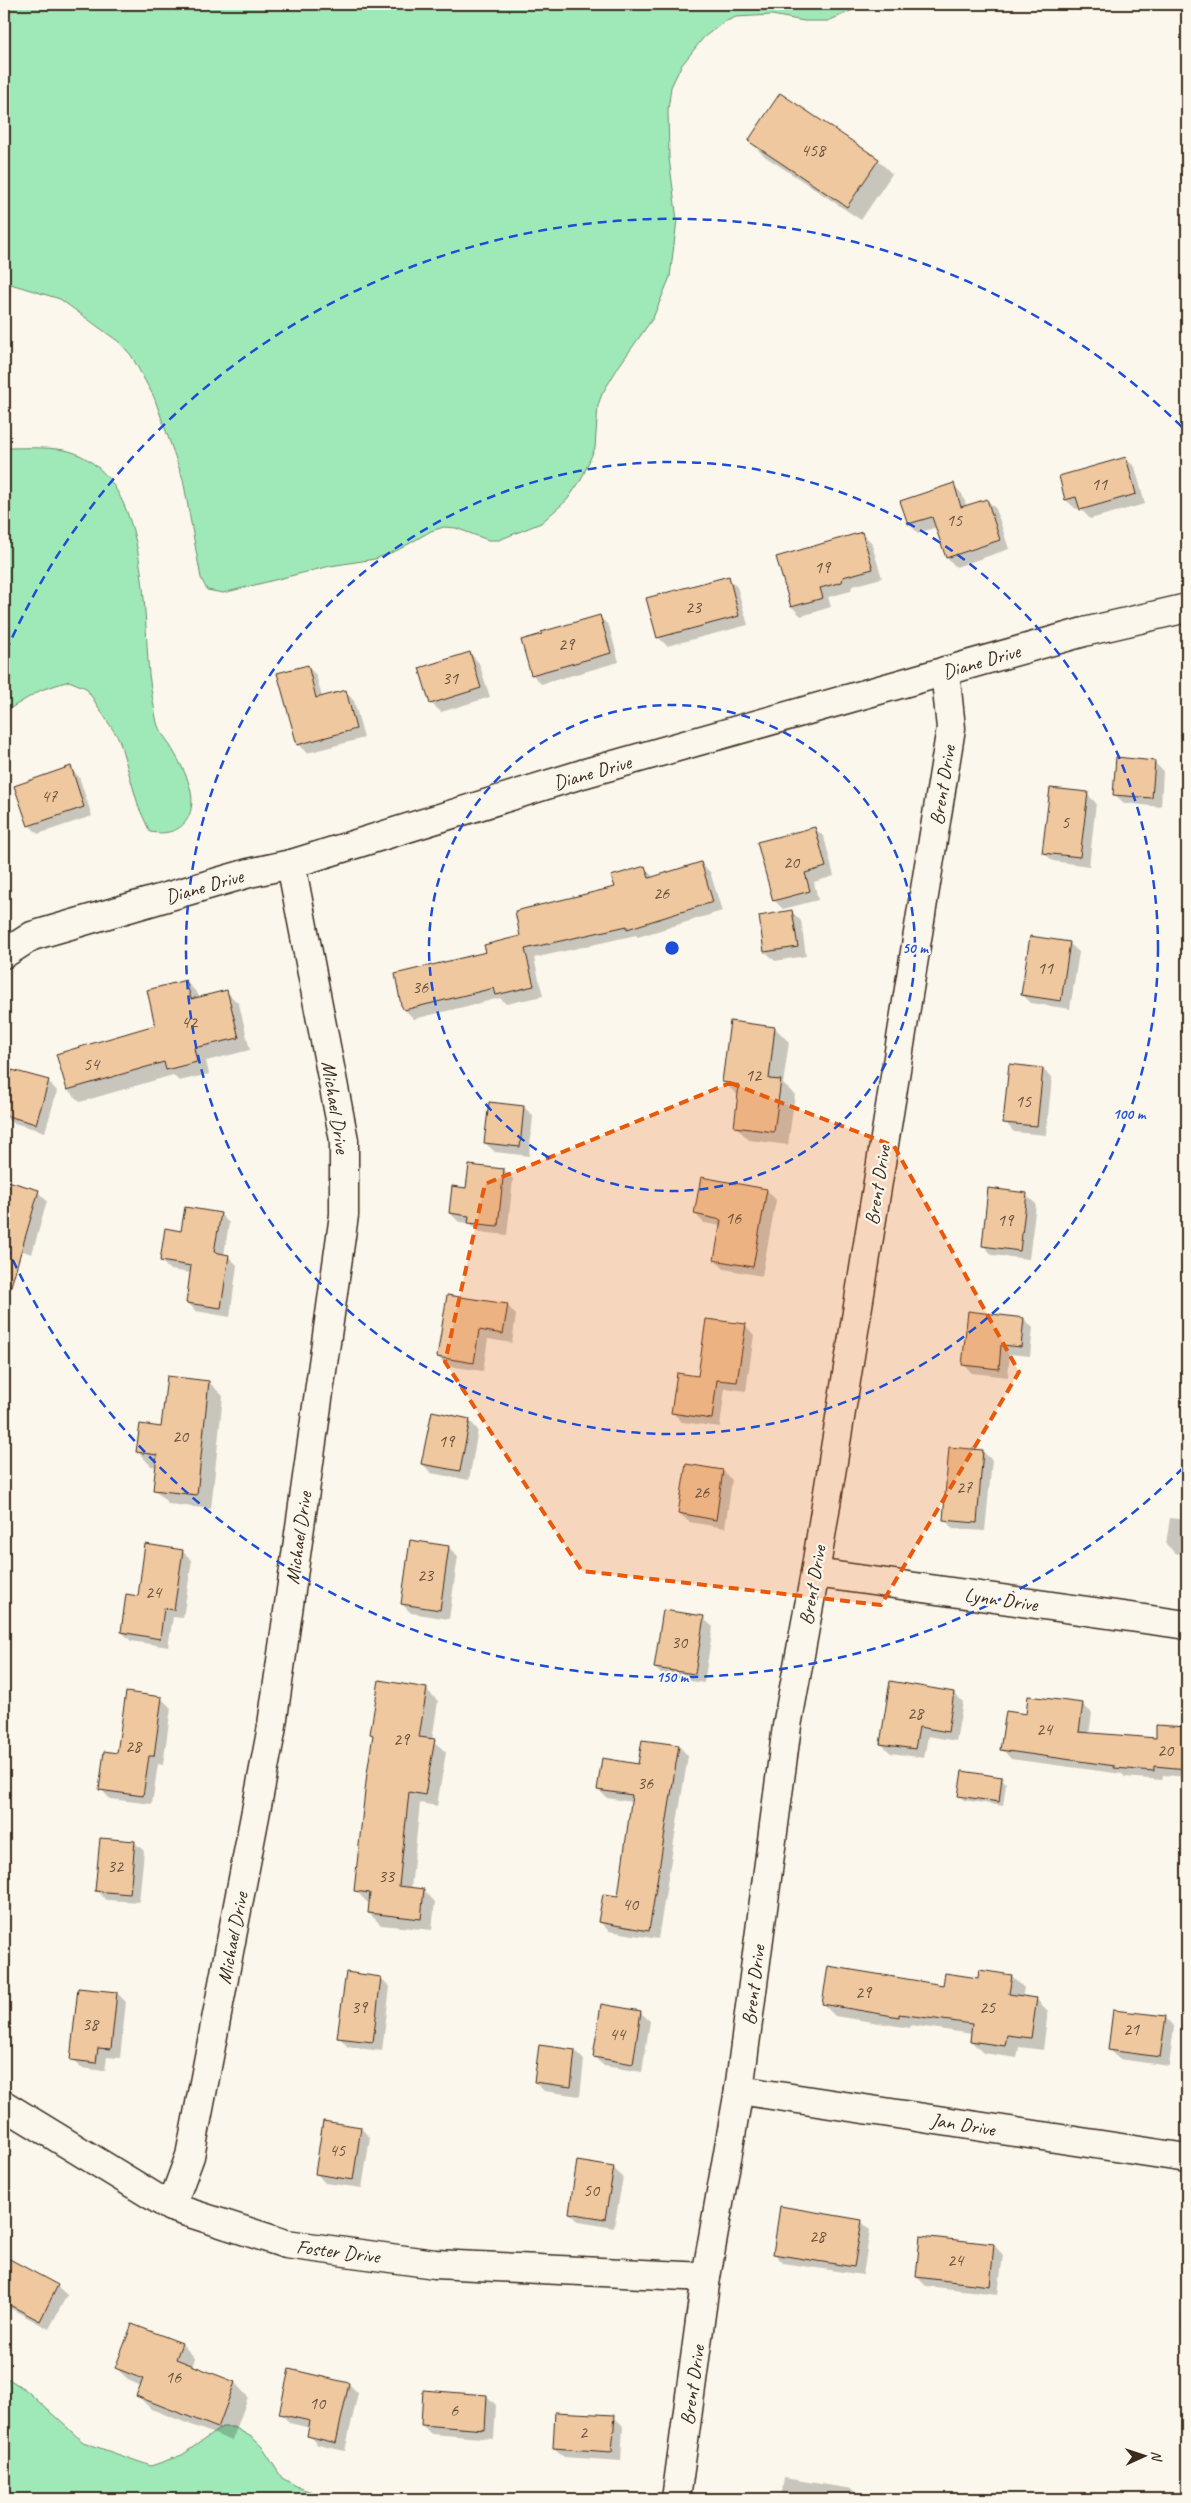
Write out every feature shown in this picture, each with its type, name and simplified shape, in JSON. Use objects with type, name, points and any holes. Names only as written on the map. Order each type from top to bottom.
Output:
[{"type":"street","name":"Diane Drive","points":[[4,954],[32,936],[249,873],[292,864],[582,774],[1084,632],[1187,608]]},
{"type":"street","name":"Brent Drive","points":[[676,2499],[706,2277],[739,2090],[787,1726],[815,1573],[951,728],[946,671]]},
{"type":"street","name":"Michael Drive","points":[[172,2207],[190,2156],[271,1732],[344,1214],[344,1140],[292,864]]},
{"type":"street","name":"Lynn Drive","points":[[815,1573],[1187,1625]]},
{"type":"street","name":"Jan Drive","points":[[739,2090],[1187,2158]]},
{"type":"street","name":"Foster Drive","points":[[4,2105],[172,2207],[286,2244],[415,2261],[706,2277]]},
{"type":"highlighted area","points":[[730,1083],[894,1146],[1019,1372],[881,1605],[582,1571],[445,1362],[485,1184]]},
{"type":"green space","points":[[4,4],[867,4],[828,21],[804,21],[772,15],[736,17],[724,22],[704,37],[681,66],[671,87],[668,110],[669,158],[677,220],[670,277],[653,318],[602,394],[598,405],[595,448],[581,480],[567,500],[541,523],[499,540],[488,540],[456,528],[444,527],[431,531],[398,550],[375,559],[330,566],[223,593],[207,590],[201,578],[183,479],[154,397],[131,355],[119,342],[60,299],[4,282]]},
{"type":"green space","points":[[4,448],[50,448],[75,453],[99,468],[117,491],[129,519],[138,550],[149,674],[157,723],[182,767],[191,795],[190,813],[184,824],[179,828],[163,833],[150,832],[139,808],[119,739],[86,688],[69,681],[41,690],[4,712]]},
{"type":"green space","points":[[4,2376],[26,2390],[83,2442],[151,2466],[182,2455],[222,2427],[234,2427],[253,2438],[262,2447],[282,2478],[300,2488],[321,2495],[362,2494],[383,2499],[4,2499]]},
{"type":"building","points":[[780,93],[879,159],[847,207],[748,141]]},
{"type":"building","points":[[1126,457],[1136,494],[1080,510],[1076,497],[1065,500],[1059,476]]},
{"type":"building","points":[[954,483],[961,507],[987,499],[1000,540],[946,558],[932,517],[908,524],[900,501]]},
{"type":"building","points":[[862,532],[873,569],[843,577],[842,582],[820,588],[823,598],[791,607],[776,557]]},
{"type":"building","points":[[729,576],[739,616],[657,638],[646,598]]},
{"type":"building","points":[[600,615],[611,653],[531,675],[521,640],[542,634],[541,632]]},
{"type":"building","points":[[470,652],[481,688],[430,704],[419,668]]},
{"type":"building","points":[[308,665],[316,698],[346,690],[356,729],[297,745],[277,673]]},
{"type":"building","points":[[1116,757],[1155,761],[1152,798],[1113,795]]},
{"type":"building","points":[[71,766],[84,807],[28,826],[14,786]]},
{"type":"building","points":[[1050,788],[1088,792],[1080,857],[1042,853]]},
{"type":"building","points":[[815,827],[826,867],[805,873],[810,891],[773,901],[757,842]]},
{"type":"building","points":[[701,862],[713,902],[627,929],[627,926],[525,949],[534,986],[496,995],[494,988],[404,1010],[401,1005],[395,974],[486,952],[484,945],[520,936],[515,911],[615,887],[611,876],[645,866],[649,878]]},
{"type":"building","points":[[792,910],[798,947],[764,952],[759,916]]},
{"type":"building","points":[[1030,936],[1070,942],[1061,1001],[1021,995]]},
{"type":"building","points":[[186,980],[191,999],[227,990],[239,1038],[194,1048],[197,1062],[166,1070],[164,1062],[67,1090],[56,1054],[155,1025],[147,990]]},
{"type":"building","points":[[730,1021],[775,1027],[769,1079],[781,1080],[774,1132],[734,1127],[739,1085],[722,1082]]},
{"type":"building","points":[[1009,1064],[1043,1068],[1037,1126],[1003,1123]]},
{"type":"building","points":[[12,1070],[49,1080],[36,1124],[4,1115],[4,1101]]},
{"type":"building","points":[[489,1102],[524,1106],[520,1147],[484,1143]]},
{"type":"building","points":[[469,1165],[504,1169],[498,1226],[468,1223],[469,1216],[449,1213],[452,1186],[466,1188]]},
{"type":"building","points":[[701,1177],[767,1189],[753,1267],[714,1260],[721,1220],[694,1214]]},
{"type":"building","points":[[4,1180],[39,1190],[11,1286],[4,1285]]},
{"type":"building","points":[[988,1188],[1027,1193],[1020,1251],[982,1246]]},
{"type":"building","points":[[185,1207],[221,1213],[214,1252],[229,1255],[221,1308],[186,1303],[191,1266],[160,1261],[165,1228],[181,1231]]},
{"type":"building","points":[[447,1295],[508,1304],[503,1334],[479,1330],[474,1363],[437,1357]]},
{"type":"building","points":[[968,1311],[1024,1318],[1021,1347],[1001,1345],[999,1369],[962,1365]]},
{"type":"building","points":[[706,1319],[746,1324],[737,1382],[717,1380],[712,1419],[671,1413],[677,1373],[698,1376]]},
{"type":"building","points":[[167,1376],[209,1381],[197,1495],[153,1490],[157,1455],[136,1452],[140,1424],[161,1427]]},
{"type":"building","points":[[432,1411],[470,1419],[460,1471],[421,1464]]},
{"type":"building","points":[[949,1447],[983,1450],[977,1523],[943,1520]]},
{"type":"building","points":[[686,1464],[723,1470],[716,1520],[678,1513]]},
{"type":"building","points":[[410,1540],[449,1546],[440,1610],[401,1604]]},
{"type":"building","points":[[145,1544],[183,1550],[174,1610],[164,1608],[160,1639],[121,1632],[126,1594],[138,1596]]},
{"type":"building","points":[[663,1610],[704,1616],[695,1674],[654,1668]]},
{"type":"building","points":[[379,1680],[427,1688],[419,1737],[435,1739],[425,1795],[409,1792],[399,1886],[424,1889],[421,1919],[368,1913],[370,1893],[354,1891],[373,1735],[370,1734]]},
{"type":"building","points":[[890,1681],[954,1692],[948,1732],[919,1727],[915,1749],[880,1744]]},
{"type":"building","points":[[126,1692],[162,1697],[154,1756],[149,1756],[143,1796],[99,1790],[104,1751],[117,1753]]},
{"type":"building","points":[[1028,1696],[1083,1703],[1079,1732],[1156,1738],[1156,1725],[1187,1727],[1187,1769],[1154,1766],[1154,1771],[1114,1768],[1115,1766],[1000,1750],[1006,1711],[1026,1714]]},
{"type":"building","points":[[642,1740],[679,1745],[649,1931],[598,1922],[603,1894],[618,1896],[632,1795],[597,1790],[602,1758],[638,1764]]},
{"type":"building","points":[[962,1771],[1002,1777],[999,1802],[958,1796]]},
{"type":"building","points":[[100,1838],[135,1841],[130,1894],[95,1891]]},
{"type":"building","points":[[828,1966],[943,1985],[945,1973],[978,1978],[979,1970],[1012,1975],[1009,1994],[1037,1998],[1031,2038],[1007,2035],[1005,2046],[970,2041],[972,2024],[899,2014],[899,2017],[822,2004]]},
{"type":"building","points":[[346,1972],[381,1977],[373,2042],[337,2038]]},
{"type":"building","points":[[78,1988],[117,1992],[111,2049],[98,2048],[96,2063],[70,2060]]},
{"type":"building","points":[[601,2004],[641,2011],[633,2064],[593,2057]]},
{"type":"building","points":[[1113,2010],[1166,2016],[1160,2057],[1108,2050]]},
{"type":"building","points":[[539,2045],[575,2050],[571,2087],[534,2082]]},
{"type":"building","points":[[323,2121],[361,2127],[353,2180],[315,2174]]},
{"type":"building","points":[[577,2161],[614,2167],[605,2219],[569,2213]]},
{"type":"building","points":[[780,2206],[862,2220],[854,2267],[773,2254]]},
{"type":"building","points":[[920,2236],[994,2244],[990,2286],[916,2277]]},
{"type":"building","points":[[4,2256],[58,2285],[40,2321],[4,2302]]},
{"type":"building","points":[[132,2324],[182,2343],[176,2359],[235,2382],[218,2428],[136,2396],[143,2379],[115,2368]]},
{"type":"building","points":[[289,2369],[349,2383],[336,2443],[307,2436],[310,2421],[279,2414]]},
{"type":"building","points":[[423,2390],[487,2395],[485,2430],[421,2425]]},
{"type":"building","points":[[555,2412],[615,2415],[612,2452],[553,2448]]}]
